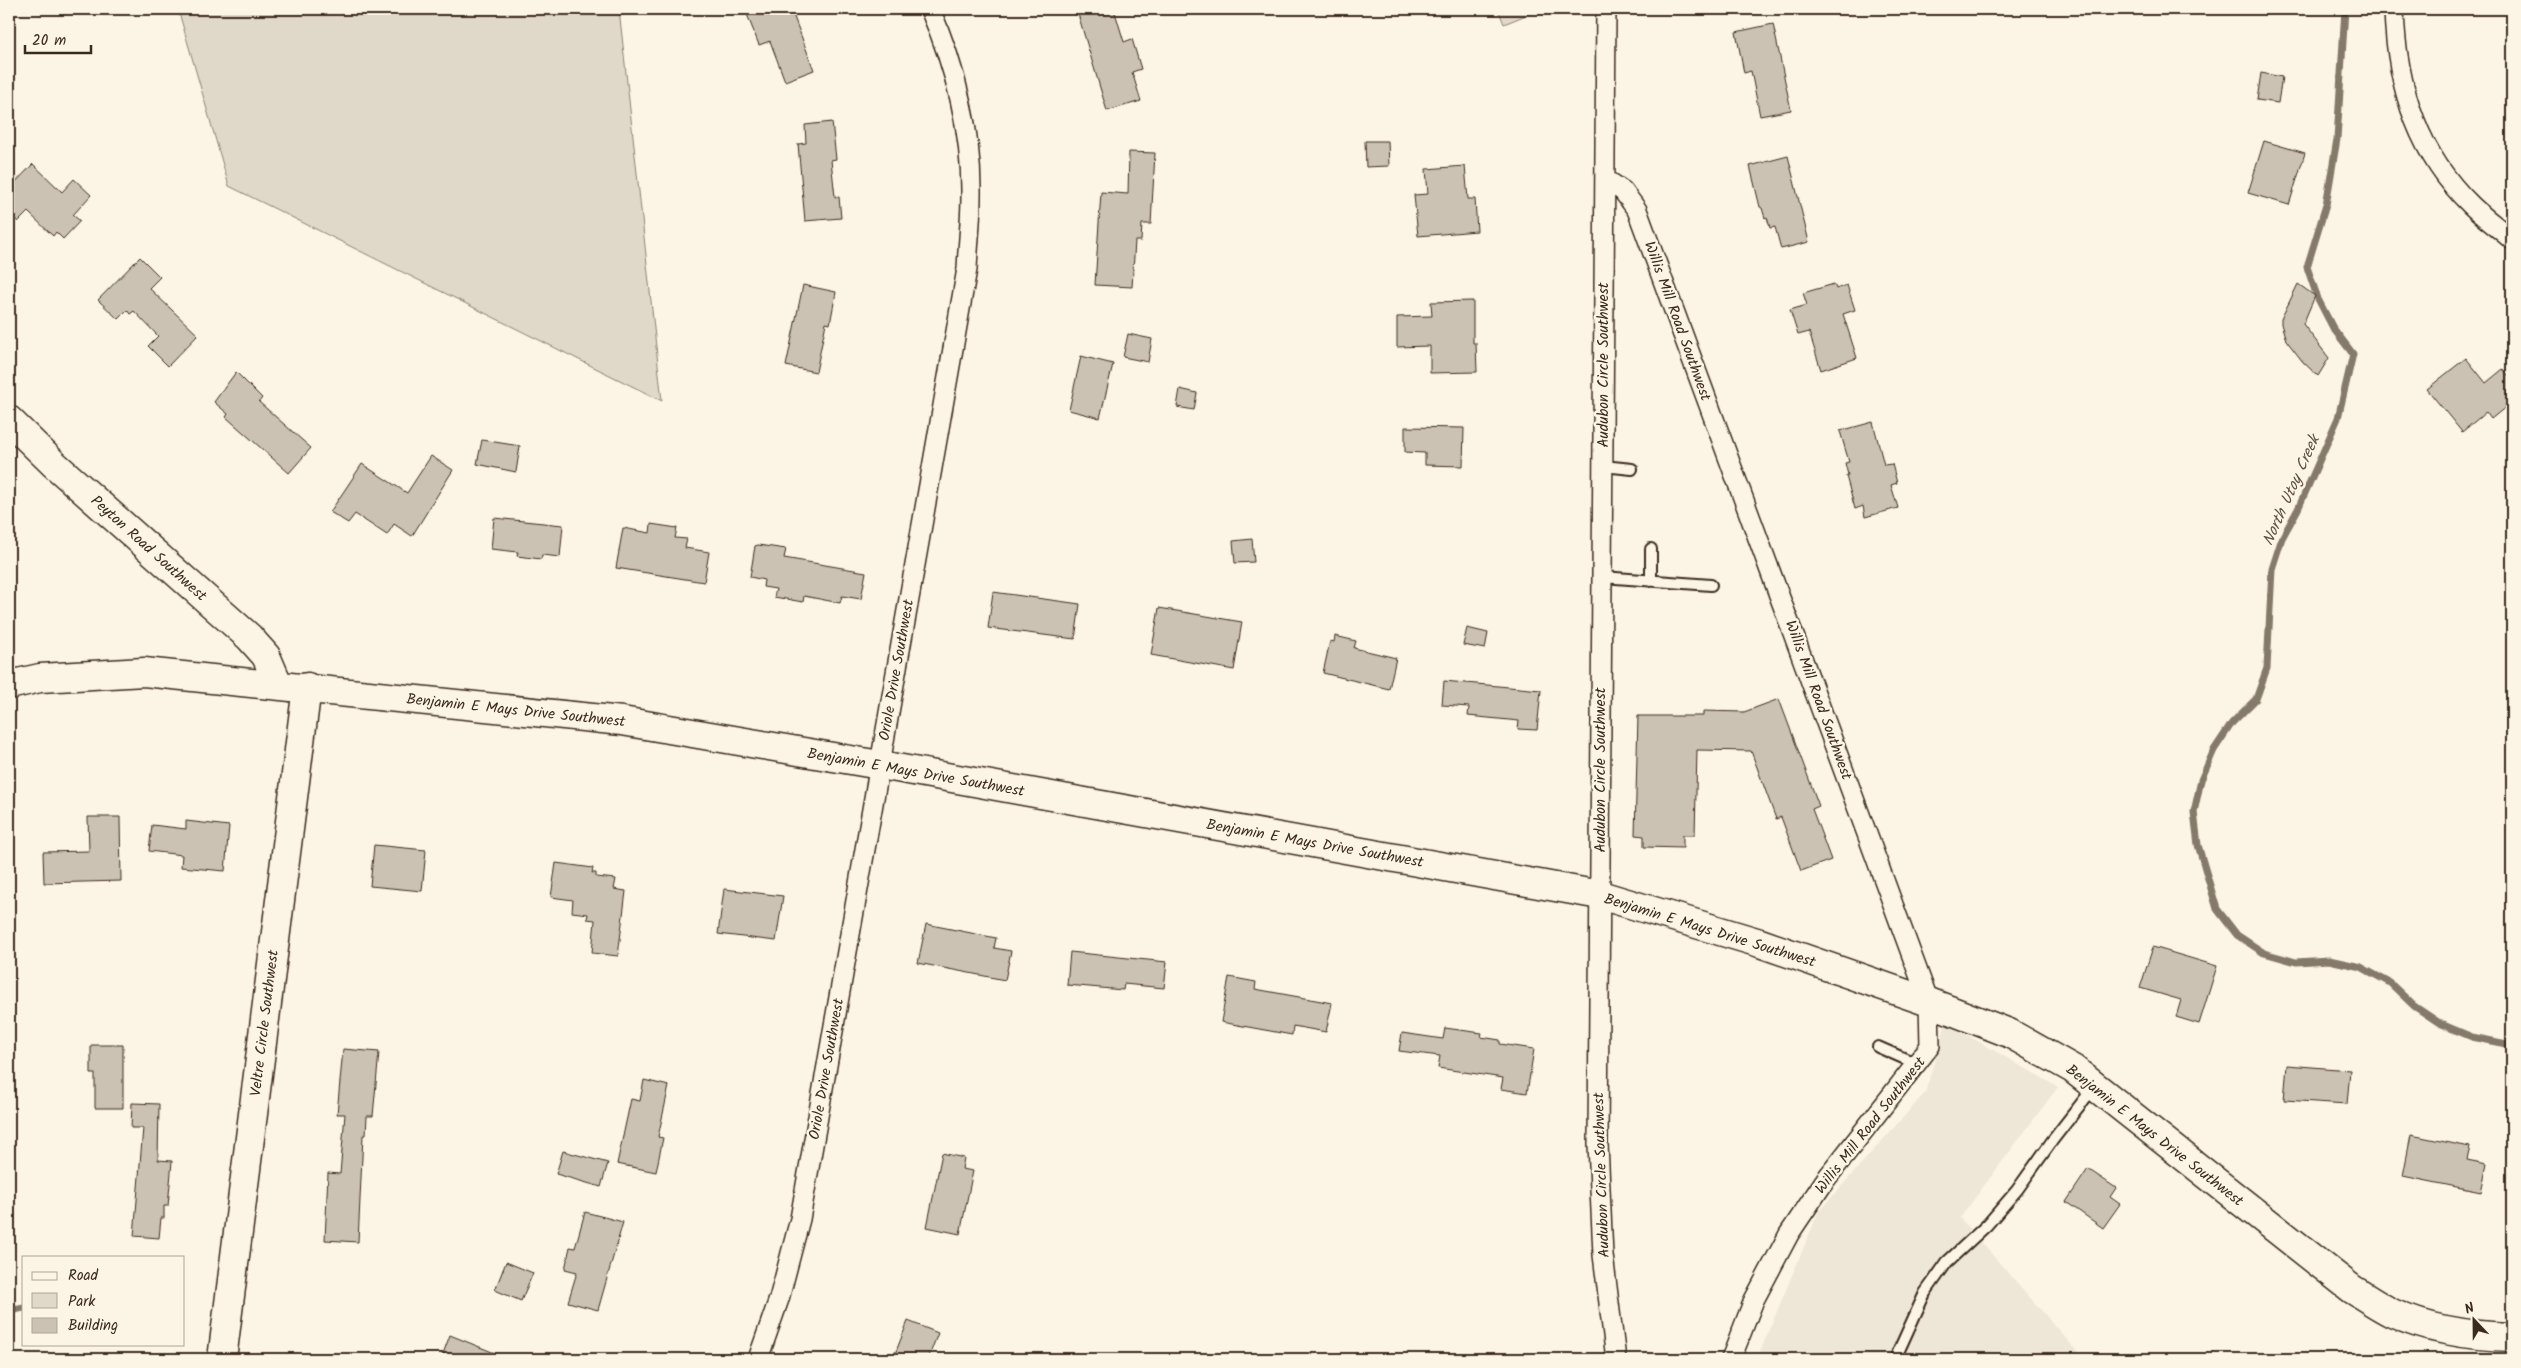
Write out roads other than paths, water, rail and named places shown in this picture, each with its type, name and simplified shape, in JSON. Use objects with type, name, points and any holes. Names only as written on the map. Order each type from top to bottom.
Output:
[{"type":"street","name":"Oriole Drive Southwest","points":[[758,1359],[779,1299],[800,1220],[967,260],[971,194],[965,128],[955,79],[930,9]]},
{"type":"street","points":[[1604,180],[1606,9]]},
{"type":"street","points":[[2394,9],[2395,45],[2403,90],[2419,132],[2442,171],[2465,198],[2512,240]]},
{"type":"street","name":"Audubon Circle Southwest","points":[[1604,180],[1598,1144],[1603,1255],[1616,1359]]},
{"type":"street","name":"Willis Mill Road Southwest","points":[[1604,180],[1623,191],[1637,210],[1929,1002],[1930,1046],[1826,1180],[1789,1234],[1754,1300],[1731,1359]]},
{"type":"street","name":"Peyton Road Southwest","points":[[9,420],[54,464],[249,637],[266,656],[278,684]]},
{"type":"street","name":"Benjamin E Mays Drive Southwest","points":[[9,685],[40,678],[144,672],[278,684],[622,721],[880,765],[1600,896],[1760,943],[1929,1002],[2009,1033],[2073,1069],[2352,1289],[2392,1313],[2437,1329],[2487,1336],[2512,1337]]},
{"type":"street","name":"Veltre Circle Southwest","points":[[222,1359],[307,687]]},
{"type":"lane","points":[[1603,466],[1632,469]]},
{"type":"lane","points":[[1650,581],[1651,549]]},
{"type":"lane","points":[[1602,577],[1710,585]]},
{"type":"lane","points":[[1878,1048],[1917,1064]]},
{"type":"lane","points":[[1895,1359],[1925,1293],[1947,1262],[1986,1225],[2017,1190],[2095,1086]]},
{"type":"waterway","name":"North Utoy Creek","points":[[2345,9],[2337,139],[2326,205],[2307,267],[2318,299],[2333,328],[2353,354],[2338,418],[2298,509],[2282,538],[2272,569],[2267,668],[2256,699],[2232,723],[2214,750],[2201,780],[2194,812],[2198,845],[2217,909],[2237,935],[2264,953],[2296,962],[2329,960],[2361,967],[2390,983],[2414,1006],[2441,1024],[2472,1037],[2512,1045]]},
{"type":"waterway","points":[[9,1311],[22,1308]]}]
